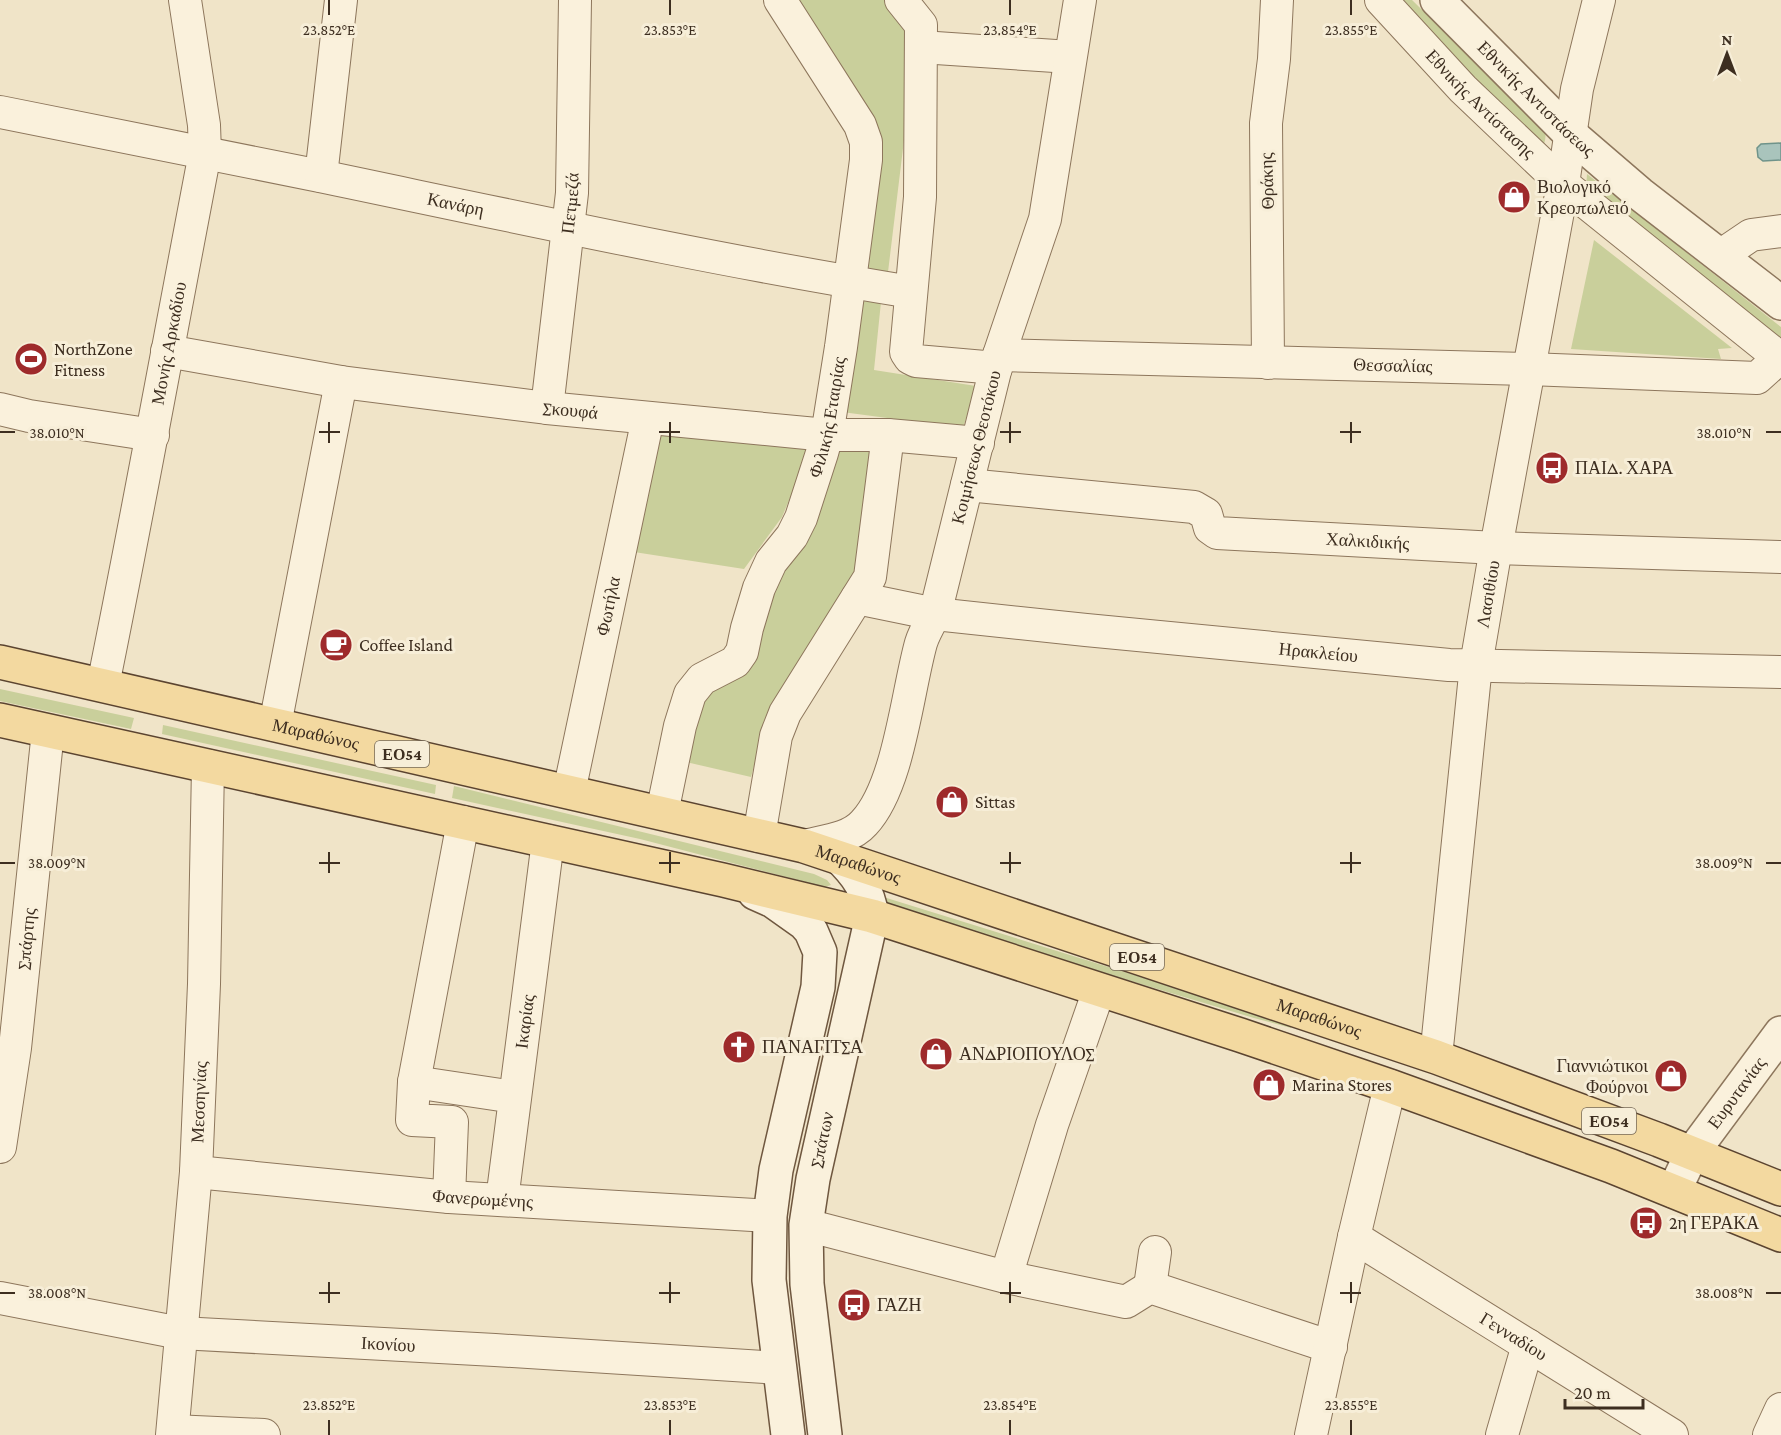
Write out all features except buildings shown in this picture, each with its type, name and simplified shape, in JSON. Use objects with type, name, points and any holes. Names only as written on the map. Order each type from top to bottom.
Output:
[{"type":"main road","name":"Εθνικής Αντιστάσεως","points":[[1437,0],[1569,134],[1640,194],[1781,303]]},
{"type":"main road","name":"Μαραθώνος","points":[[0,662],[662,813],[838,856],[1437,1057],[1781,1189]]},
{"type":"main road","name":"ΕΟ54","points":[[0,720],[723,880],[872,916],[1390,1086],[1611,1166],[1781,1235]]},
{"type":"main road","name":"Σπάτων","points":[[825,1435],[807,1284],[806,1225],[813,1179],[872,916],[865,888],[838,856]]},
{"type":"main road","name":"Σπάτων","points":[[723,880],[773,901],[804,923],[811,931],[820,952],[818,987],[776,1170],[770,1216],[768,1263],[788,1435]]},
{"type":"main road","name":"Ευρυτανίας","points":[[1692,1153],[1781,1033]]},
{"type":"main road","points":[[1674,1191],[1692,1153]]},
{"type":"street","name":"Μονής Αρκαδίου","points":[[104,686],[205,153],[204,125],[184,0]]},
{"type":"street","points":[[321,176],[341,0]]},
{"type":"street","name":"Πετμεζά","points":[[547,408],[572,193],[574,0]]},
{"type":"street","name":"Φιλικής Εταιρίας","points":[[662,813],[680,726],[690,694],[702,679],[735,662],[742,652],[759,588],[771,562],[792,536],[801,518],[827,435],[866,160],[866,142],[860,125],[780,0]]},
{"type":"street","points":[[901,0],[921,25],[920,197],[911,292]]},
{"type":"street","name":"Κοιμήσεως Θεοτόκου","points":[[804,846],[844,836],[863,824],[876,806],[891,771],[922,641],[935,614],[998,362],[1045,219],[1080,0]]},
{"type":"street","name":"Θράκης","points":[[1268,363],[1266,123],[1274,59],[1277,0]]},
{"type":"street","name":"Εθνικής Αντίστασης","points":[[1381,0],[1463,89],[1563,184],[1780,358]]},
{"type":"street","name":"Λασιθίου","points":[[1437,1057],[1476,665],[1563,184],[1577,89],[1599,0]]},
{"type":"street","points":[[921,46],[1070,57]]},
{"type":"street","name":"Κανάρη","points":[[0,112],[321,176],[567,229],[911,292]]},
{"type":"street","points":[[1720,256],[1751,235],[1781,231]]},
{"type":"street","name":"Θεσσαλίας","points":[[911,292],[906,352],[909,358],[916,361],[1268,363],[1529,369],[1758,378],[1780,358]]},
{"type":"street","name":"Σκουφά","points":[[167,351],[341,382],[547,408],[827,435],[888,435],[978,443]]},
{"type":"street","points":[[275,725],[341,382]]},
{"type":"street","points":[[0,409],[29,416],[153,435]]},
{"type":"street","name":"Φωτήλα","points":[[569,792],[648,418]]},
{"type":"street","points":[[759,836],[776,736],[785,712],[870,577],[888,435]]},
{"type":"street","name":"Χαλκιδικής","points":[[967,485],[1194,507],[1206,514],[1210,528],[1216,533],[1496,548],[1781,557]]},
{"type":"street","name":"Ηρακλείου","points":[[857,598],[935,614],[1438,664],[1781,672]]},
{"type":"street","name":"Σπάρτης","points":[[0,1147],[7,1045],[48,731]]},
{"type":"street","name":"Μεσσηνίας","points":[[173,1433],[180,1333],[196,1172],[204,984],[208,766]]},
{"type":"street","points":[[452,1122],[412,1120],[414,1082],[463,822]]},
{"type":"street","name":"Ικαρίας","points":[[502,1200],[548,841]]},
{"type":"street","points":[[1005,1277],[1052,1125],[1099,990]]},
{"type":"street","points":[[414,1082],[514,1097]]},
{"type":"street","points":[[1311,1435],[1390,1086]]},
{"type":"street","points":[[449,1197],[453,1088]]},
{"type":"street","name":"Φανερωμένης","points":[[196,1172],[449,1197],[770,1216]]},
{"type":"street","points":[[806,1225],[1005,1277],[1126,1302],[1150,1287],[1155,1252]]},
{"type":"street","name":"Γενναδίου","points":[[1354,1238],[1672,1435]]},
{"type":"street","points":[[1150,1287],[1331,1347]]},
{"type":"street","name":"Ικονίου","points":[[0,1299],[180,1333],[780,1368]]},
{"type":"street","points":[[1503,1435],[1528,1346]]},
{"type":"street","points":[[1769,1435],[1781,1409]]},
{"type":"street","points":[[173,1433],[264,1435]]},
{"type":"green space","points":[[798,0],[885,0],[917,33],[888,272],[861,268],[880,137]]},
{"type":"green space","points":[[1392,0],[1412,0],[1544,130],[1545,139],[1542,149]]},
{"type":"green space","points":[[1587,174],[1781,327],[1781,347],[1586,189]]},
{"type":"green space","points":[[1594,240],[1732,348],[1718,349],[1721,359],[1571,349]]},
{"type":"green space","points":[[857,301],[881,302],[874,370],[976,386],[963,428],[842,412]]},
{"type":"green space","points":[[660,433],[811,448],[782,517],[744,569],[634,552]]},
{"type":"green space","points":[[841,441],[875,445],[853,579],[769,712],[751,777],[686,762],[706,694],[760,619]]},
{"type":"green space","points":[[0,689],[134,718],[131,729],[0,701]]},
{"type":"green space","points":[[163,725],[436,785],[435,794],[162,734]]},
{"type":"green space","points":[[454,786],[814,874],[827,880],[831,885],[825,887],[640,839],[452,798]]},
{"type":"green space","points":[[877,895],[1292,1024],[1291,1028],[885,907]]},
{"type":"water","points":[[1781,143],[1781,160],[1763,161],[1758,157],[1757,148],[1761,144]]},
{"type":"place","name":"Βιολογικό Κρεοπωλειό","points":[[1514,197]]},
{"type":"place","name":"NorthZone Fitness","points":[[31,359]]},
{"type":"place","name":"ΠΑΙΔ. ΧΑΡΑ","points":[[1552,468]]},
{"type":"place","name":"Coffee Island","points":[[336,645]]},
{"type":"place","name":"Sittas","points":[[952,802]]},
{"type":"place","name":"ΠΑΝΑΓΙΤΣΑ","points":[[739,1047]]},
{"type":"place","name":"ΑΝΔΡΙΟΠΟΥΛΟΣ","points":[[936,1054]]},
{"type":"place","name":"Γιαννιώτικοι Φούρνοι","points":[[1671,1076]]},
{"type":"place","name":"Marina Stores","points":[[1269,1085]]},
{"type":"place","name":"2η ΓΕΡΑΚΑ","points":[[1646,1223]]},
{"type":"place","name":"ΓΑΖΗ","points":[[854,1305]]}]
